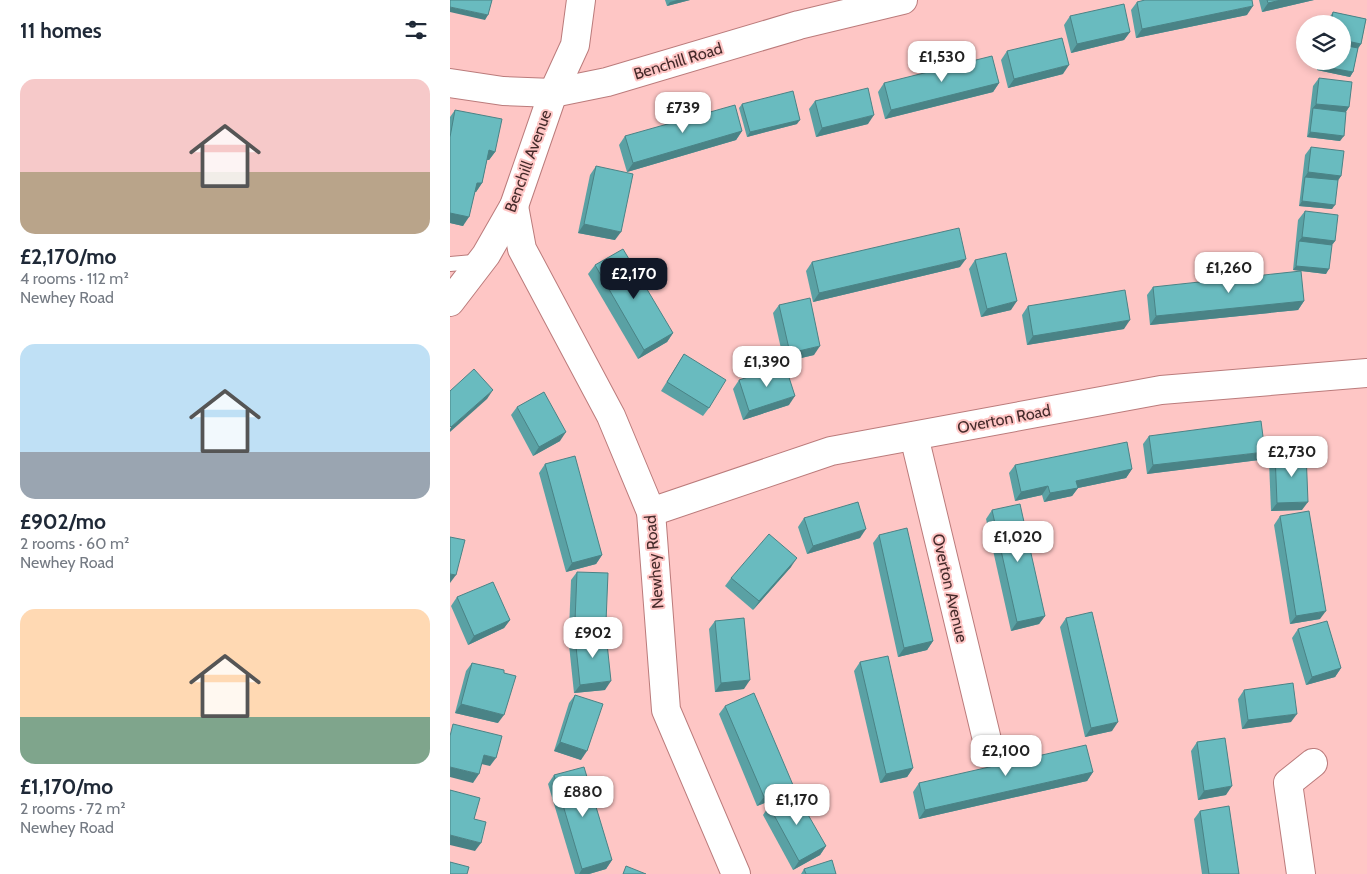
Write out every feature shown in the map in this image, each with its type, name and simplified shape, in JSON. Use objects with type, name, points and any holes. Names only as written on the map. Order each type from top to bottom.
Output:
[{"type":"street","name":"Benchill Avenue","points":[[450,302],[486,256],[514,206],[552,93],[575,45],[581,0]]},
{"type":"street","name":"Benchill Road","points":[[450,83],[503,91],[552,93],[607,82],[800,25],[903,0]]},
{"type":"street","name":"Newhey Road","points":[[514,206],[522,249],[611,416],[651,512],[666,710],[736,874]]},
{"type":"street","name":"Overton Road","points":[[651,512],[831,451],[1161,390],[1367,373]]},
{"type":"street","name":"Overton Avenue","points":[[914,436],[987,740]]},
{"type":"street","points":[[1301,874],[1288,783],[1313,763]]},
{"type":"lane","points":[[450,264],[473,262],[486,256]]},
{"type":"building","points":[[450,0],[492,0],[488,15],[450,7]]},
{"type":"building","points":[[1145,0],[1252,0],[1253,6],[1142,29],[1137,2]]},
{"type":"building","points":[[1267,0],[1281,0],[1268,3]]},
{"type":"building","points":[[1124,4],[1130,32],[1077,44],[1070,16]]},
{"type":"building","points":[[1333,12],[1347,15],[1332,15]]},
{"type":"building","points":[[1351,16],[1366,19],[1361,44],[1351,42]]},
{"type":"building","points":[[1062,38],[1069,65],[1014,79],[1007,51]]},
{"type":"building","points":[[1351,47],[1358,48],[1353,72],[1342,70],[1351,70]]},
{"type":"building","points":[[992,56],[999,83],[891,110],[884,83]]},
{"type":"building","points":[[1319,78],[1352,82],[1349,107],[1316,104]]},
{"type":"building","points":[[868,88],[874,115],[822,128],[815,101]]},
{"type":"building","points":[[793,91],[800,120],[750,132],[742,104]]},
{"type":"building","points":[[735,105],[742,131],[633,163],[625,136]]},
{"type":"building","points":[[1313,108],[1346,112],[1344,136],[1310,132]]},
{"type":"building","points":[[455,110],[502,119],[495,152],[489,150],[482,183],[477,183],[469,217],[450,213],[450,137]]},
{"type":"building","points":[[1311,147],[1344,151],[1341,176],[1308,172]]},
{"type":"building","points":[[596,166],[633,174],[621,232],[584,224]]},
{"type":"building","points":[[1305,177],[1338,180],[1335,205],[1302,201]]},
{"type":"building","points":[[1305,211],[1338,215],[1335,241],[1302,237]]},
{"type":"building","points":[[959,228],[966,259],[819,293],[812,262]]},
{"type":"building","points":[[1299,241],[1332,245],[1329,269],[1296,266]]},
{"type":"building","points":[[623,249],[673,333],[644,350],[595,265]]},
{"type":"building","points":[[1006,253],[1017,301],[987,309],[975,260]]},
{"type":"building","points":[[1301,271],[1304,301],[1156,316],[1153,287]]},
{"type":"building","points":[[1125,290],[1130,320],[1033,336],[1028,306]]},
{"type":"building","points":[[810,298],[820,346],[790,353],[779,305]]},
{"type":"building","points":[[684,354],[726,380],[709,408],[667,382]]},
{"type":"building","points":[[785,365],[795,396],[749,411],[739,380]]},
{"type":"building","points":[[474,369],[493,390],[451,427],[450,391]]},
{"type":"building","points":[[544,392],[566,432],[539,447],[517,407]]},
{"type":"building","points":[[1261,421],[1265,452],[1153,465],[1149,436]]},
{"type":"building","points":[[1127,442],[1132,469],[1076,481],[1078,488],[1050,493],[1048,486],[1021,492],[1015,465]]},
{"type":"building","points":[[1306,452],[1308,502],[1277,503],[1275,454]]},
{"type":"building","points":[[575,456],[602,555],[572,563],[545,464]]},
{"type":"building","points":[[858,502],[866,529],[813,546],[804,518]]},
{"type":"building","points":[[1020,504],[1045,616],[1017,622],[992,510]]},
{"type":"building","points":[[1309,511],[1326,611],[1296,616],[1280,516]]},
{"type":"building","points":[[907,528],[933,641],[904,648],[879,535]]},
{"type":"building","points":[[769,534],[797,558],[759,601],[731,578]]},
{"type":"building","points":[[450,537],[465,540],[456,575],[450,574]]},
{"type":"building","points":[[577,572],[608,573],[606,622],[575,621]]},
{"type":"building","points":[[493,582],[510,620],[474,636],[457,597]]},
{"type":"building","points":[[1092,612],[1118,722],[1091,728],[1066,618]]},
{"type":"building","points":[[744,618],[750,680],[721,683],[715,621]]},
{"type":"building","points":[[1327,621],[1341,668],[1312,677],[1298,629]]},
{"type":"building","points":[[606,634],[611,681],[580,685],[575,637]]},
{"type":"building","points":[[888,656],[913,768],[886,774],[860,662]]},
{"type":"building","points":[[472,663],[504,670],[504,673],[516,676],[504,715],[461,704]]},
{"type":"building","points":[[1293,683],[1297,714],[1248,720],[1244,690]]},
{"type":"building","points":[[754,693],[793,785],[764,797],[725,706]]},
{"type":"building","points":[[575,695],[603,704],[587,751],[560,742]]},
{"type":"building","points":[[453,724],[502,736],[496,758],[484,755],[479,774],[450,767],[450,736]]},
{"type":"building","points":[[1225,738],[1232,786],[1204,791],[1197,742]]},
{"type":"building","points":[[1086,745],[1093,772],[925,810],[919,783]]},
{"type":"building","points":[[584,767],[612,860],[582,869],[554,775]]},
{"type":"building","points":[[450,790],[480,798],[474,819],[486,822],[481,843],[450,835]]},
{"type":"building","points":[[795,792],[826,846],[799,861],[769,806]]},
{"type":"building","points":[[1229,806],[1239,874],[1209,874],[1200,811]]},
{"type":"building","points":[[832,860],[836,874],[806,874],[804,869]]},
{"type":"building","points":[[450,862],[469,867],[467,874],[450,874]]},
{"type":"building","points":[[626,866],[646,874],[623,874]]}]
